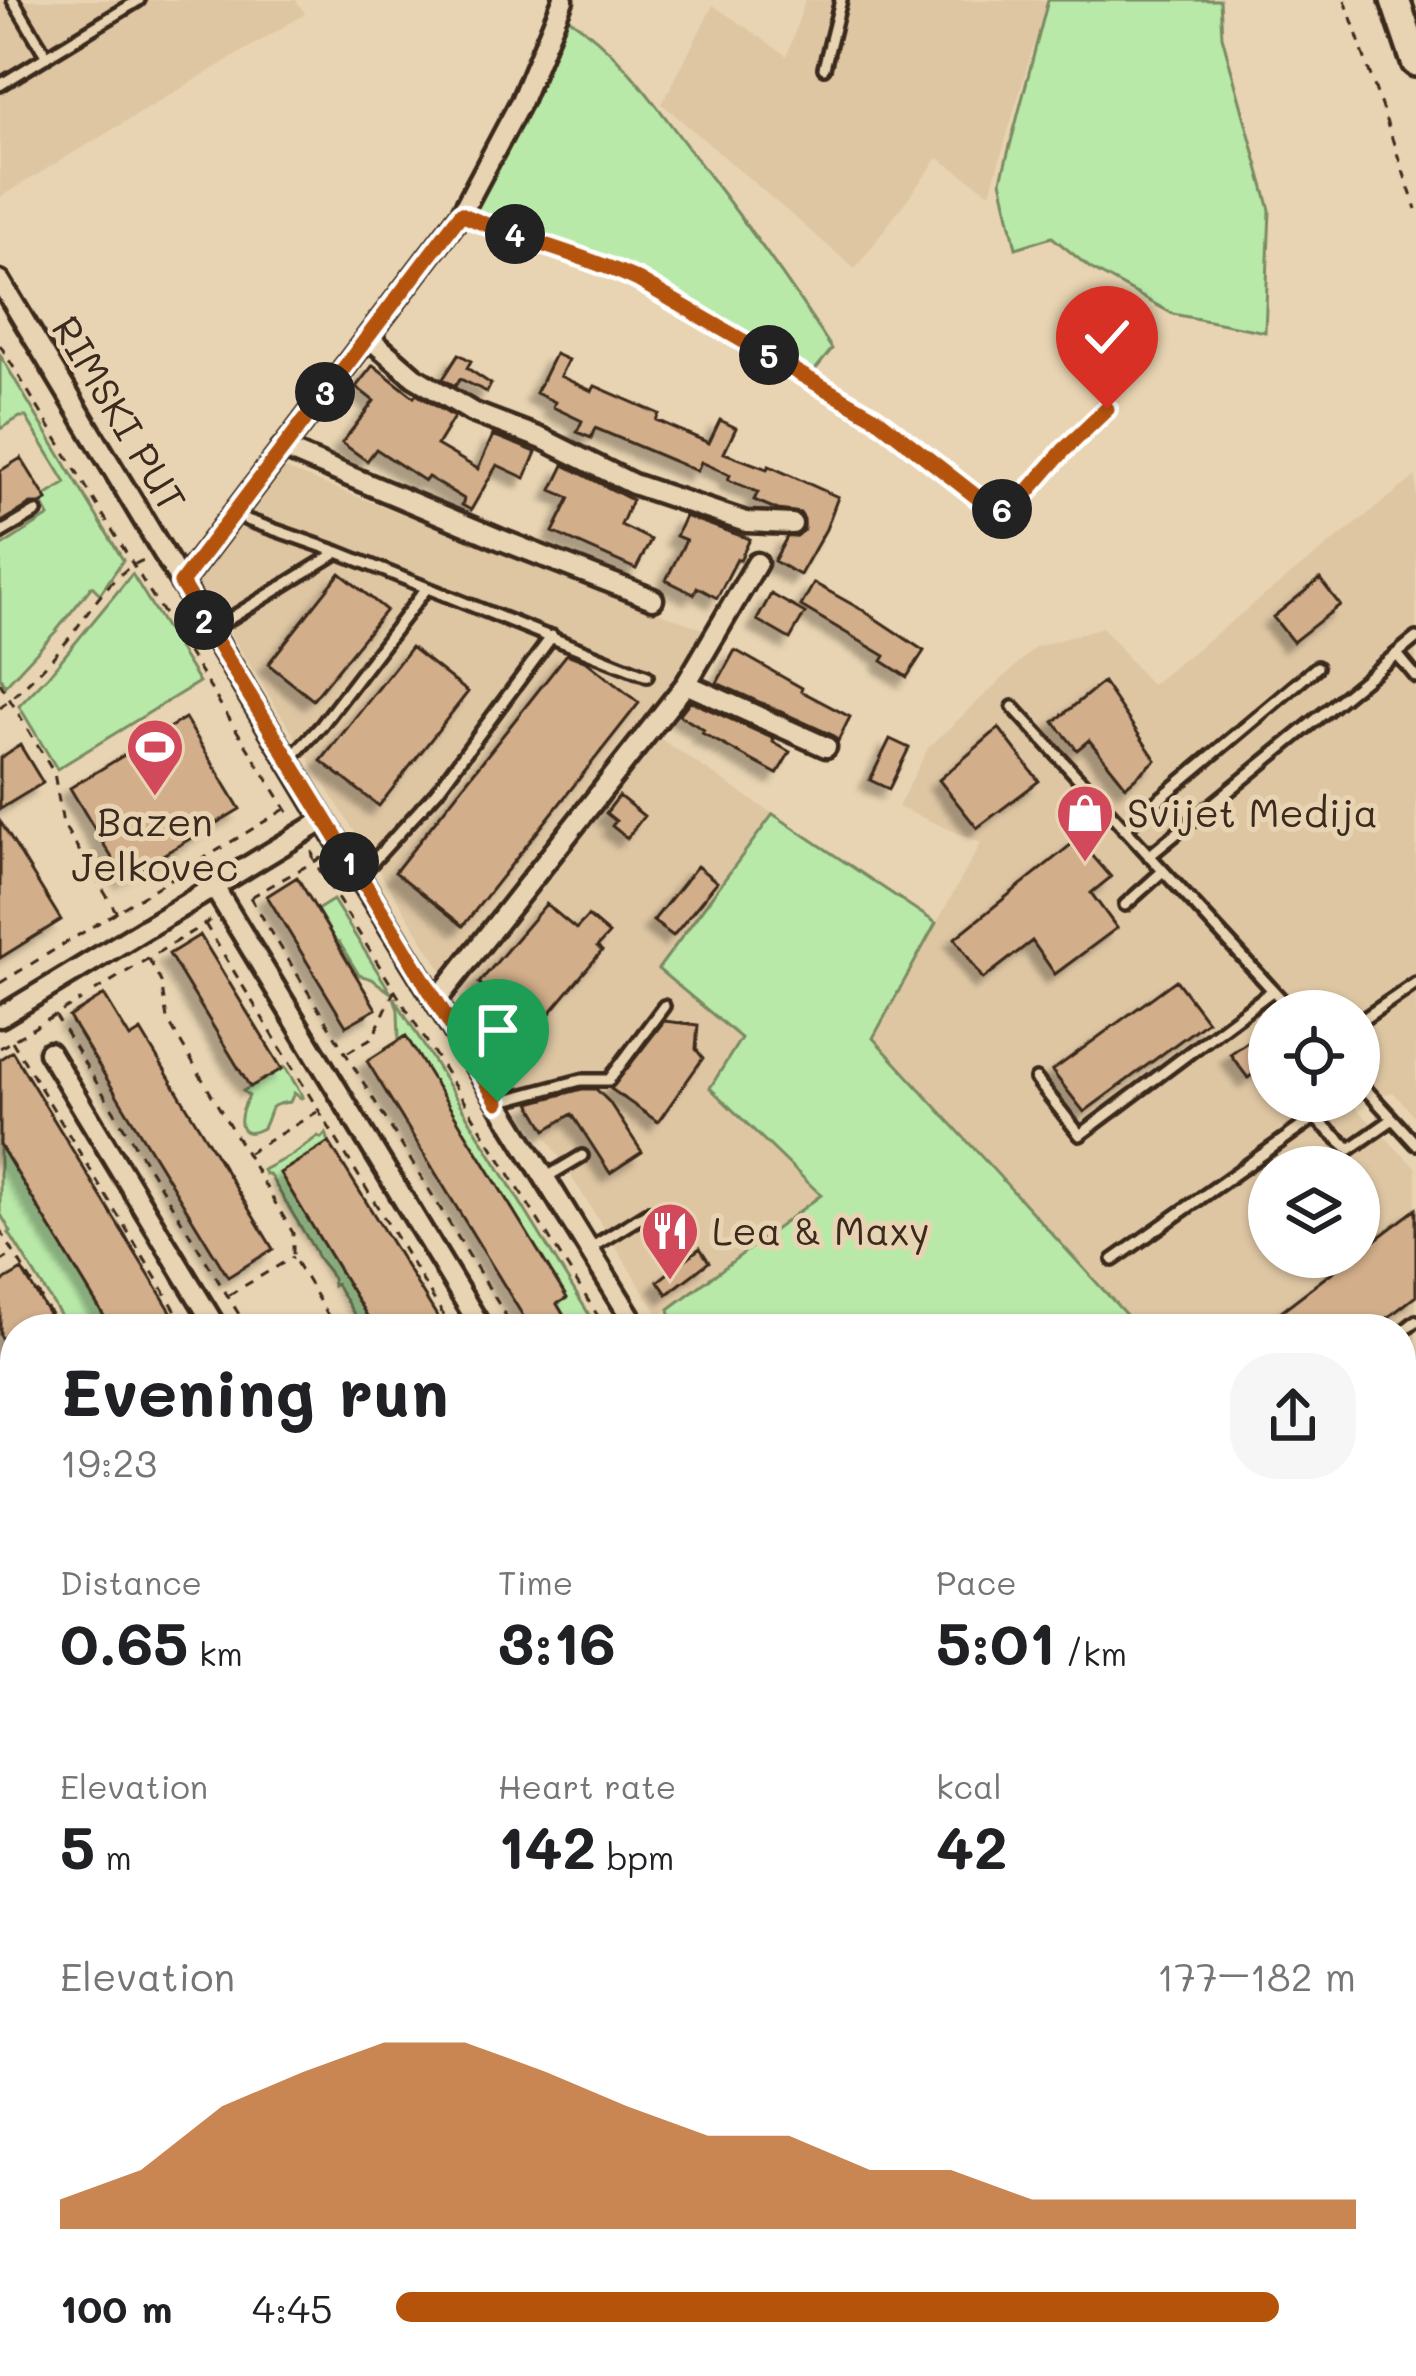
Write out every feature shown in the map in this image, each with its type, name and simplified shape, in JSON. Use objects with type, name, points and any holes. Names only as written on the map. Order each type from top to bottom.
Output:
[{"type":"main road","points":[[1395,0],[1414,56],[1416,83]]},
{"type":"street","name":"RIMSKI PUT","points":[[181,583],[461,214],[521,101],[563,0]]},
{"type":"street","name":"RIMSKI PUT","points":[[0,280],[324,820],[629,1314]]},
{"type":"street","points":[[368,337],[414,377],[472,412],[543,439],[633,484],[746,522],[792,524]]},
{"type":"street","points":[[282,448],[653,599]]},
{"type":"street","points":[[436,1001],[686,684],[758,562]]},
{"type":"street","points":[[686,684],[826,747]]},
{"type":"street","points":[[0,1017],[324,820]]},
{"type":"street","points":[[214,887],[473,1314]]},
{"type":"street","points":[[49,1052],[208,1314]]},
{"type":"lane","points":[[14,0],[47,57]]},
{"type":"lane","points":[[0,85],[139,0]]},
{"type":"lane","points":[[824,68],[842,0]]},
{"type":"lane","points":[[0,533],[36,512]]},
{"type":"lane","points":[[247,520],[646,676]]},
{"type":"lane","points":[[210,631],[338,553]]},
{"type":"lane","points":[[288,760],[321,726],[426,589]]},
{"type":"lane","points":[[359,877],[437,791],[552,636]]},
{"type":"lane","points":[[1149,856],[1416,638]]},
{"type":"lane","points":[[1397,654],[1416,676]]},
{"type":"lane","points":[[1124,829],[1317,667]]},
{"type":"lane","points":[[1013,707],[1271,990]]},
{"type":"lane","points":[[1084,812],[1098,800]]},
{"type":"lane","points":[[1125,905],[1163,871]]},
{"type":"lane","points":[[1380,1008],[1416,983]]},
{"type":"lane","points":[[498,1102],[581,1080],[609,1080],[664,1006]]},
{"type":"lane","points":[[1036,1079],[1080,1136],[1248,1009]]},
{"type":"lane","points":[[1380,1105],[1416,1144]]},
{"type":"lane","points":[[1319,1122],[1350,1149],[1393,1119]]},
{"type":"lane","points":[[1113,1260],[1308,1122]]},
{"type":"lane","points":[[544,1178],[582,1156]]},
{"type":"lane","points":[[589,1249],[649,1212]]},
{"type":"path","points":[[1345,0],[1416,209]]},
{"type":"path","points":[[461,214],[602,263],[653,289],[876,418],[991,508],[1017,504],[1107,409],[1107,403]]},
{"type":"path","points":[[0,345],[312,850],[314,861],[394,992],[597,1314]]},
{"type":"path","points":[[0,708],[61,649],[133,564],[150,558]]},
{"type":"path","points":[[0,683],[54,773],[63,824],[117,913]]},
{"type":"path","points":[[0,983],[296,800]]},
{"type":"path","points":[[327,854],[250,897],[505,1314]]},
{"type":"path","points":[[95,991],[219,916]]},
{"type":"path","points":[[205,924],[443,1314]]},
{"type":"path","points":[[148,958],[161,982],[167,1019],[293,1233],[292,1256],[327,1314]]},
{"type":"path","points":[[346,1053],[374,1036],[394,992]]},
{"type":"path","points":[[0,1048],[81,1000]]},
{"type":"path","points":[[56,1015],[239,1314]]},
{"type":"path","points":[[12,1041],[178,1314]]},
{"type":"path","points":[[246,1154],[319,1111]]},
{"type":"path","points":[[0,1230],[51,1314]]},
{"type":"path","points":[[0,1262],[14,1253]]},
{"type":"path","points":[[228,1295],[292,1256]]},
{"type":"shaded area","points":[[0,0],[296,0],[305,14],[0,197]]},
{"type":"shaded area","points":[[805,0],[1047,0],[990,193],[938,158],[855,269],[662,104],[713,5],[787,56]]},
{"type":"shaded area","points":[[285,469],[703,629],[655,735],[773,814],[658,969],[741,1039],[710,1088],[821,1195],[658,1314],[197,581]]},
{"type":"shaded area","points":[[1416,476],[1416,1118],[1393,1092],[1380,1096],[1380,990],[1248,990],[1248,1122],[1370,1122],[1416,1168],[1416,1314],[1125,1314],[873,1038],[981,843],[898,807],[928,748],[1036,647],[1102,627],[1151,685]]},
{"type":"green space","points":[[1048,0],[1220,0],[1222,36],[1270,210],[1265,332],[1173,314],[1090,268],[1052,237],[1016,248],[1001,180]]},
{"type":"green space","points":[[567,17],[636,79],[799,299],[832,349],[811,375],[626,270],[503,228],[475,213]]},
{"type":"green space","points":[[0,355],[123,560],[100,594],[92,586],[5,686],[0,677],[0,547],[49,516],[42,503],[45,496],[66,483],[26,417],[0,429]]},
{"type":"green space","points":[[132,574],[199,682],[57,769],[19,706]]},
{"type":"green space","points":[[773,814],[936,923],[873,1038],[1125,1314],[670,1314],[669,1309],[821,1195],[710,1088],[741,1038],[658,969]]},
{"type":"green space","points":[[333,900],[391,993],[359,975],[336,942],[317,910]]},
{"type":"green space","points":[[394,997],[589,1314],[563,1314],[557,1304],[566,1297],[406,1037],[399,1041]]},
{"type":"green space","points":[[285,1067],[303,1097],[294,1093],[290,1102],[271,1109],[263,1128],[247,1132],[241,1118],[249,1096],[243,1091]]},
{"type":"green space","points":[[326,1133],[329,1142],[280,1173],[366,1314],[354,1314],[336,1284],[333,1286],[331,1275],[263,1170]]},
{"type":"green space","points":[[0,1145],[103,1314],[60,1314],[0,1213]]},
{"type":"building","points":[[459,354],[471,361],[467,368],[491,384],[487,392],[460,379],[455,386],[443,379]]},
{"type":"building","points":[[555,354],[568,360],[560,376],[659,414],[656,420],[709,443],[720,420],[736,428],[724,453],[769,466],[838,497],[800,575],[774,561],[787,537],[804,530],[800,513],[754,500],[758,492],[701,462],[697,471],[595,428],[591,438],[577,432],[582,421],[536,393]]},
{"type":"building","points":[[373,365],[414,397],[454,417],[437,445],[478,469],[493,435],[536,452],[525,478],[497,465],[471,510],[462,505],[464,499],[428,477],[425,481],[376,449],[367,461],[342,443],[374,401],[356,387]]},
{"type":"building","points":[[21,458],[47,500],[0,523],[0,471]]},
{"type":"building","points":[[564,465],[632,500],[621,525],[651,540],[636,569],[553,532],[570,498],[552,490]]},
{"type":"building","points":[[685,516],[750,539],[717,598],[697,587],[694,594],[666,580],[686,540],[676,536]]},
{"type":"building","points":[[340,573],[386,610],[313,700],[268,664]]},
{"type":"building","points":[[1320,579],[1340,605],[1293,642],[1273,617]]},
{"type":"building","points":[[814,583],[924,651],[907,677],[882,661],[885,656],[801,606]]},
{"type":"building","points":[[771,594],[805,613],[790,639],[757,620]]},
{"type":"building","points":[[411,647],[468,692],[379,806],[321,761]]},
{"type":"building","points":[[735,650],[850,717],[838,741],[717,683]]},
{"type":"building","points":[[567,654],[587,662],[639,703],[463,926],[395,872]]},
{"type":"building","points":[[1103,682],[1156,760],[1126,786],[1089,740],[1077,750],[1054,722]]},
{"type":"building","points":[[690,701],[774,739],[790,752],[777,774],[679,715]]},
{"type":"building","name":"Bazen Jelkovec","points":[[185,718],[240,809],[124,878],[70,788]]},
{"type":"building","points":[[999,728],[1039,781],[977,828],[939,780]]},
{"type":"building","points":[[890,739],[909,748],[889,789],[870,780]]},
{"type":"building","points":[[20,745],[43,783],[0,809],[0,758]]},
{"type":"building","points":[[619,796],[644,816],[627,838],[612,826],[616,821],[606,813]]},
{"type":"building","points":[[0,821],[61,920],[0,958]]},
{"type":"building","points":[[1078,839],[1111,877],[1091,893],[1117,928],[1055,974],[1032,941],[983,979],[955,938]]},
{"type":"building","points":[[697,866],[717,882],[673,936],[653,921]]},
{"type":"building","points":[[297,877],[376,1009],[346,1026],[267,896]]},
{"type":"building","points":[[546,904],[576,929],[588,916],[609,934],[597,947],[602,951],[535,1031],[479,983]]},
{"type":"building","points":[[200,935],[282,1069],[250,1087],[169,954]]},
{"type":"building","points":[[1176,980],[1207,1021],[1084,1112],[1052,1071]]},
{"type":"building","points":[[104,995],[130,1038],[141,1031],[273,1249],[228,1277],[69,1017]]},
{"type":"building","points":[[664,1021],[698,1025],[696,1049],[703,1058],[658,1122],[611,1089]]},
{"type":"building","points":[[406,1036],[567,1298],[557,1304],[563,1314],[522,1314],[367,1061]]},
{"type":"building","points":[[1248,1042],[1248,1078],[1230,1054]]},
{"type":"building","points":[[12,1051],[172,1313],[103,1314],[0,1145],[0,1059]]},
{"type":"building","points":[[596,1089],[609,1102],[642,1152],[610,1173],[572,1114],[546,1130],[530,1103]]},
{"type":"building","points":[[329,1142],[436,1314],[366,1314],[280,1173]]},
{"type":"building","points":[[1416,1209],[1416,1296],[1393,1314],[1277,1314],[1324,1278],[1380,1278],[1380,1236]]},
{"type":"building","points":[[700,1248],[709,1262],[667,1294],[658,1281]]},
{"type":"building","points":[[22,1270],[49,1314],[0,1314],[0,1283]]},
{"type":"place","name":"Bazen Jelkovec","points":[[155,798]]},
{"type":"place","name":"Svijet Medija","points":[[1085,864]]},
{"type":"place","name":"Lea & Maxy","points":[[670,1282]]},
{"type":"route","points":[[498,1102],[181,583],[461,214],[638,280],[876,418],[991,508],[1017,504],[1107,409]]}]
